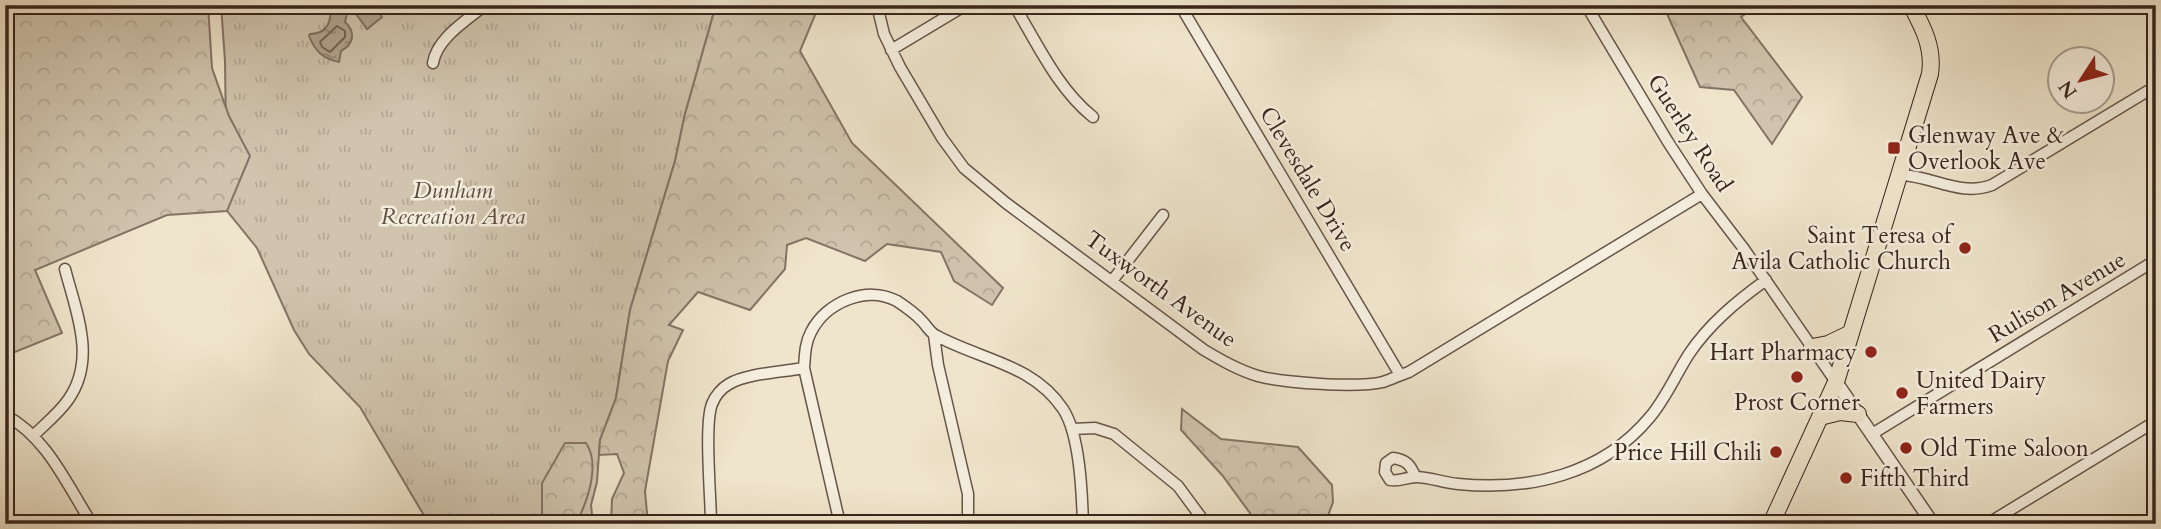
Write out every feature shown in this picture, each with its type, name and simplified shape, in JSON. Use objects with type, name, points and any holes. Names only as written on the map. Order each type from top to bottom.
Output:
[{"type":"main road","points":[[1771,524],[1836,382],[1931,66],[1929,41],[1911,5]]},
{"type":"main road","points":[[1812,347],[1828,344],[1851,333]]},
{"type":"main road","points":[[1820,417],[1840,412],[1858,414]]},
{"type":"street","points":[[433,63],[434,53],[451,33],[485,5]]},
{"type":"street","name":"Tuxworth Avenue","points":[[877,5],[891,50],[942,138],[964,168],[996,196],[1204,349],[1226,363],[1260,377],[1292,382],[1369,384],[1400,375],[1436,356],[1702,194]]},
{"type":"street","points":[[891,50],[966,5]]},
{"type":"street","points":[[1014,5],[1061,83],[1093,117]]},
{"type":"street","name":"Clevesdale Drive","points":[[1180,5],[1400,375]]},
{"type":"street","name":"Guerley Road","points":[[1586,5],[1702,194],[1766,280],[1836,382]]},
{"type":"street","points":[[1900,175],[1912,175],[1965,190],[1983,189],[2156,86]]},
{"type":"street","points":[[1112,281],[1163,215]]},
{"type":"street","name":"Rulison Avenue","points":[[1872,434],[2156,260]]},
{"type":"street","points":[[34,435],[69,399],[83,362],[83,336],[65,269]]},
{"type":"street","points":[[1415,476],[1456,484],[1509,485],[1533,483],[1561,476],[1593,463],[1621,445],[1637,430],[1660,403],[1691,351],[1709,329],[1731,307],[1766,280]]},
{"type":"street","points":[[840,524],[804,368],[807,342],[817,321],[829,309],[852,298],[875,295],[894,300],[920,318],[934,335],[1005,364],[1041,384],[1065,412],[1072,429],[1080,476],[1083,524]]},
{"type":"street","points":[[934,335],[938,365],[968,494],[968,524]]},
{"type":"street","points":[[711,524],[709,420],[712,403],[723,388],[738,380],[804,368]]},
{"type":"street","points":[[1836,382],[1933,524]]},
{"type":"street","points":[[5,415],[34,435],[92,524]]},
{"type":"street","points":[[1987,524],[2156,421]]},
{"type":"street","points":[[1072,429],[1095,428],[1114,434],[1178,486],[1206,524]]},
{"type":"green space","points":[[5,5],[208,5],[212,68],[229,116],[250,156],[227,211],[167,215],[35,270],[62,333],[5,356]]},
{"type":"green space","name":"Dunham Recreation Area","points":[[221,5],[716,5],[685,114],[675,161],[630,310],[616,398],[600,440],[597,482],[591,505],[593,524],[429,524],[360,407],[309,354],[294,330],[257,248],[227,211],[225,61]]},
{"type":"green space","points":[[716,5],[811,5],[815,15],[800,51],[852,143],[1003,288],[992,305],[954,281],[941,252],[887,244],[865,261],[806,238],[787,245],[785,269],[750,310],[698,292],[669,325],[683,330],[668,361],[645,491],[648,524],[611,524],[612,499],[624,473],[617,454],[599,455],[600,440],[616,398],[630,310],[675,161],[685,114]]},
{"type":"green space","points":[[1663,5],[1758,5],[1741,17],[1802,97],[1772,144],[1734,90],[1700,87]]},
{"type":"green space","points":[[1182,409],[1221,439],[1298,447],[1332,485],[1333,502],[1325,524],[1258,524],[1222,475],[1181,430]]},
{"type":"green space","points":[[565,443],[586,443],[592,462],[591,484],[576,524],[551,524],[542,520],[542,483]]},
{"type":"water","points":[[328,5],[373,5],[382,17],[367,29],[356,14],[347,14],[345,22],[351,30],[352,38],[349,45],[341,51],[339,62],[320,54],[309,36],[321,32],[328,25]]},
{"type":"place","name":"Glenway Ave & Overlook Ave","points":[[1894,148]]},
{"type":"place","name":"Saint Teresa of Avila Catholic Church","points":[[1965,248]]},
{"type":"place","name":"Hart Pharmacy","points":[[1871,352]]},
{"type":"place","name":"Prost Corner","points":[[1797,377]]},
{"type":"place","name":"United Dairy Farmers","points":[[1902,393]]},
{"type":"place","name":"Old Time Saloon","points":[[1906,448]]},
{"type":"place","name":"Price Hill Chili","points":[[1776,452]]},
{"type":"place","name":"Fifth Third","points":[[1846,478]]}]
